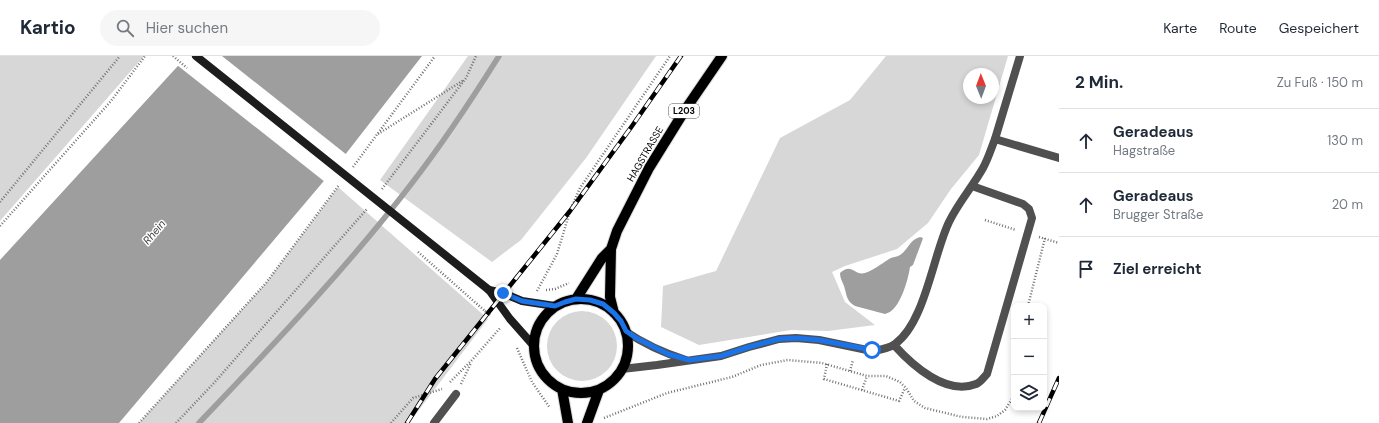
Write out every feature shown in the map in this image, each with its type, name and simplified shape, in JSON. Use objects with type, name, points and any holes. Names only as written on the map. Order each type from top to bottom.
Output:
[{"type":"main road","points":[[196,56],[489,290],[510,319],[534,345]]},
{"type":"main road","name":"HAGSTRASSE","points":[[614,313],[610,297],[611,249],[617,231],[649,168],[685,110],[722,56]]},
{"type":"main road","name":"HAGSTRASSE","points":[[576,299],[602,258],[611,249]]},
{"type":"main road","points":[[489,290],[503,293],[522,301],[555,306]]},
{"type":"main road","name":"HAGSTRASSE","points":[[576,299],[590,300],[603,304],[614,313],[621,321],[626,331],[628,343],[627,357],[622,369],[612,381],[599,390],[587,393],[574,393],[562,389],[550,382],[541,372],[535,359],[534,345],[536,330],[544,317],[555,306],[576,299]]},
{"type":"main road","points":[[562,389],[568,423]]},
{"type":"main road","points":[[588,423],[599,390]]},
{"type":"street","points":[[972,186],[1023,204],[1029,208],[1032,218],[987,374],[977,384],[961,387],[936,380],[908,360],[894,345],[903,337],[920,306],[943,234],[957,209],[984,167],[995,140],[1020,56]]},
{"type":"street","points":[[995,140],[1059,158]]},
{"type":"street","name":"HAGSTRASSE","points":[[626,331],[636,338],[668,354],[689,360]]},
{"type":"street","name":"HAGSTRASSE","points":[[622,369],[721,356],[772,341],[796,338],[819,340],[872,350],[880,350],[894,345]]},
{"type":"street","points":[[434,423],[456,394]]},
{"type":"path","points":[[0,202],[120,56]]},
{"type":"path","points":[[0,226],[101,112],[145,56]]},
{"type":"path","points":[[351,169],[435,56]]},
{"type":"path","points":[[381,191],[466,78],[476,56]]},
{"type":"path","points":[[572,281],[555,289],[537,291],[557,254],[570,210],[580,188],[670,56]]},
{"type":"path","points":[[376,135],[466,78]]},
{"type":"path","points":[[139,423],[266,283],[342,181]]},
{"type":"path","points":[[176,423],[362,217],[371,204]]},
{"type":"path","points":[[985,220],[1016,230]]},
{"type":"path","points":[[1039,236],[1059,243]]},
{"type":"path","points":[[1029,303],[1045,238]]},
{"type":"path","points":[[448,384],[472,360],[501,327],[505,331]]},
{"type":"path","points":[[516,345],[532,382],[553,413]]},
{"type":"path","points":[[456,394],[472,360]]},
{"type":"path","points":[[600,420],[667,393],[732,378],[761,365],[788,360],[827,364],[867,376],[886,376],[900,382],[906,388],[914,401],[925,408],[962,417],[987,419],[997,416],[1005,410],[1011,401]]},
{"type":"path","points":[[827,364],[824,378],[862,390],[899,401],[906,388]]},
{"type":"path","points":[[862,390],[867,376]]},
{"type":"path","points":[[391,423],[413,398],[443,389]]},
{"type":"shaded area","points":[[0,56],[144,56],[0,221]]},
{"type":"shaded area","points":[[468,56],[656,56],[586,158],[521,240],[492,262],[380,180]]},
{"type":"shaded area","points":[[886,56],[1008,56],[999,87],[999,68],[963,68],[963,104],[994,104],[979,155],[951,189],[928,223],[897,249],[845,266],[832,272],[845,302],[875,325],[828,331],[791,330],[699,345],[661,327],[663,286],[716,271],[780,138],[850,100]]},
{"type":"shaded area","points":[[338,187],[488,319],[409,423],[139,423],[266,283]]},
{"type":"shaded area","points":[[582,311],[595,314],[607,321],[614,333],[617,346],[614,359],[607,371],[595,378],[582,381],[569,378],[557,371],[550,359],[547,346],[550,333],[557,321],[569,314]]},
{"type":"water","name":"Rhein","points":[[187,56],[422,56],[334,169],[119,423],[0,423],[0,260]]},
{"type":"water","points":[[920,237],[923,238],[913,265],[910,267],[902,294],[895,307],[890,312],[885,314],[855,306],[850,302],[847,298],[840,273],[847,269],[858,273],[868,272],[890,258],[900,255],[911,242]]},
{"type":"pier","points":[[185,56],[222,56],[347,155],[325,182],[177,65]]},
{"type":"waterway","points":[[199,423],[362,246],[424,168],[468,105],[499,56]]},
{"type":"railway","points":[[407,423],[435,379],[570,211],[681,56]]},
{"type":"railway","points":[[1039,423],[1059,378]]},
{"type":"route","points":[[503,293],[522,301],[555,306],[576,299],[590,300],[603,304],[621,321],[626,331],[636,338],[668,354],[689,360],[721,356],[779,339],[796,338],[819,340],[865,350],[872,350]]}]
